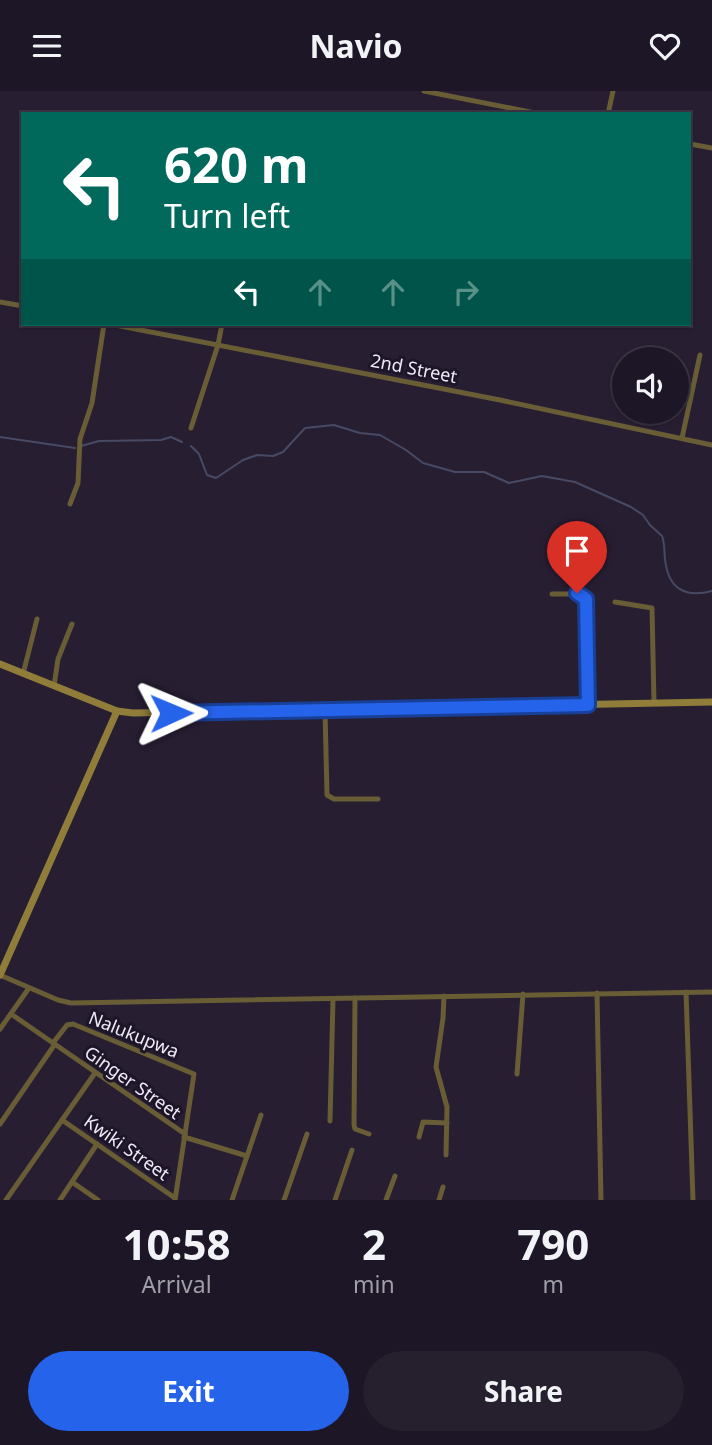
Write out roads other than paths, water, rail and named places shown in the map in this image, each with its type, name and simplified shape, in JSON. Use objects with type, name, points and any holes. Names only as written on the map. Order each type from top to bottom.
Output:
[{"type":"main road","points":[[0,664],[117,711],[149,714],[712,702]]},
{"type":"main road","points":[[0,975],[117,711]]},
{"type":"street","points":[[424,91],[528,112]]},
{"type":"street","points":[[608,112],[613,91]]},
{"type":"street","points":[[691,144],[712,148]]},
{"type":"street","points":[[0,302],[21,306]]},
{"type":"street","points":[[70,504],[78,483],[79,449],[92,403],[104,326]]},
{"type":"street","name":"2nd Street","points":[[120,326],[500,400],[712,445]]},
{"type":"street","points":[[191,428],[222,326]]},
{"type":"street","points":[[681,438],[700,355]]},
{"type":"street","points":[[552,594],[580,594],[586,599],[588,705]]},
{"type":"street","points":[[615,602],[652,608],[654,703]]},
{"type":"street","points":[[23,674],[37,619]]},
{"type":"street","points":[[54,686],[58,659],[72,624]]},
{"type":"street","points":[[325,710],[327,795],[334,799],[378,799]]},
{"type":"street","points":[[0,975],[71,1003],[712,992]]},
{"type":"street","points":[[0,1030],[29,988]]},
{"type":"street","points":[[686,992],[693,1200]]},
{"type":"street","points":[[597,993],[601,1200]]},
{"type":"street","points":[[517,1074],[523,994]]},
{"type":"street","points":[[444,996],[436,1067],[447,1107],[446,1155]]},
{"type":"street","points":[[355,998],[354,1125],[355,1129],[369,1134]]},
{"type":"street","points":[[330,1121],[332,999]]},
{"type":"street","name":"Ginger Street","points":[[11,1014],[184,1136],[175,1199]]},
{"type":"street","name":"Nalukupwa","points":[[55,1044],[67,1025],[73,1024],[191,1072],[194,1077],[184,1136]]},
{"type":"street","points":[[0,1124],[55,1044]]},
{"type":"street","points":[[0,1191],[7,1198],[95,1073]]},
{"type":"street","points":[[232,1200],[261,1115]]},
{"type":"street","name":"Kwiki Street","points":[[62,1120],[175,1199]]},
{"type":"street","points":[[419,1137],[423,1122],[447,1123]]},
{"type":"street","points":[[284,1200],[307,1134]]},
{"type":"street","points":[[184,1136],[247,1156]]},
{"type":"street","points":[[60,1200],[97,1144]]},
{"type":"street","points":[[335,1200],[352,1150]]},
{"type":"street","points":[[386,1200],[395,1176]]},
{"type":"street","points":[[72,1182],[98,1200]]},
{"type":"street","points":[[439,1200],[443,1187]]},
{"type":"waterway","points":[[191,446],[199,454],[207,475],[216,478],[243,460],[257,455],[273,456],[283,452],[305,428],[334,425],[360,433],[380,435],[423,463],[455,472],[484,472],[509,483],[542,476],[575,482],[643,515],[662,536],[670,578],[680,589],[694,593],[712,591]]},
{"type":"waterway","points":[[0,437],[75,448]]},
{"type":"waterway","points":[[81,446],[99,441],[161,440],[171,437],[182,442]]}]
